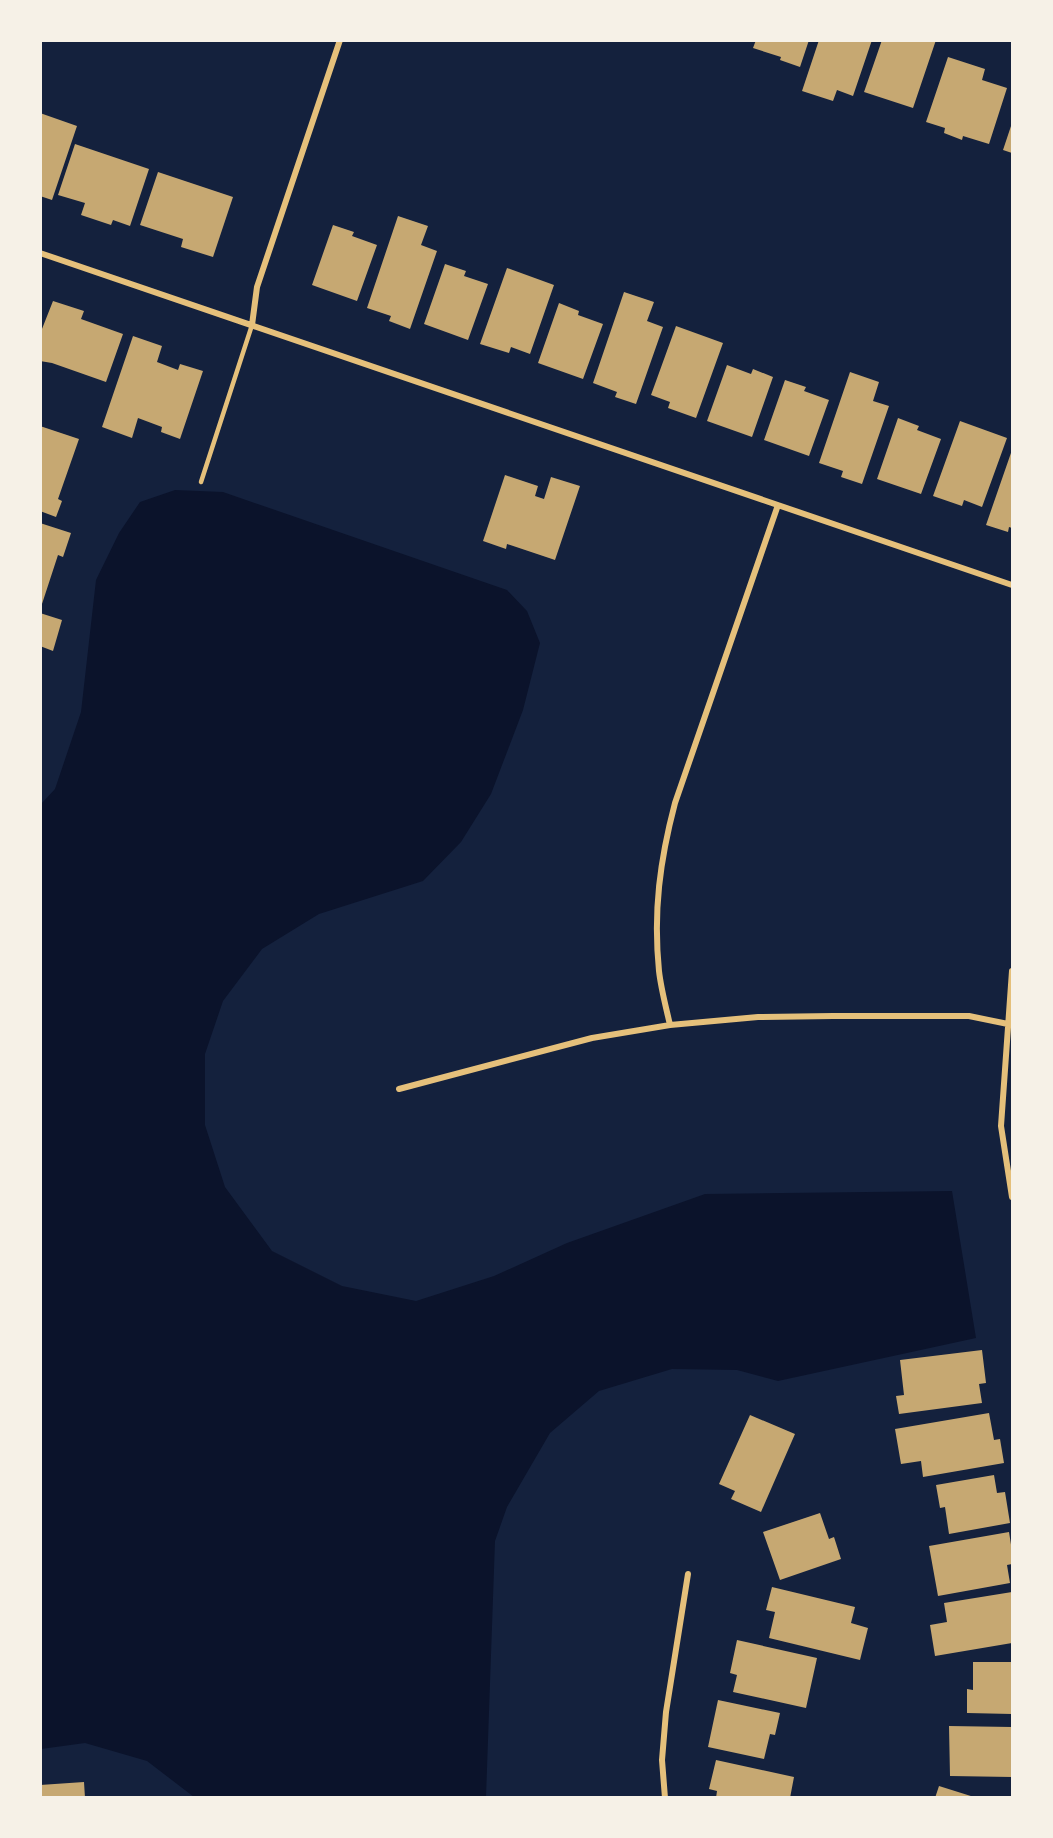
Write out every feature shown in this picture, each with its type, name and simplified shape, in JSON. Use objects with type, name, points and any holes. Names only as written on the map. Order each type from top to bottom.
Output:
[{"type":"street","points":[[252,325],[257,287],[340,40]]},
{"type":"street","points":[[40,253],[1012,585]]},
{"type":"street","points":[[670,1025],[660,973],[656,928],[658,884],[665,840],[675,803],[778,505]]},
{"type":"street","points":[[1012,971],[1001,1126],[1012,1197]]},
{"type":"street","points":[[399,1089],[592,1038],[670,1025],[758,1017],[833,1016],[969,1016],[1008,1024]]},
{"type":"street","points":[[665,1797],[662,1760],[666,1712],[688,1574]]},
{"type":"lane","points":[[201,482],[252,325]]},
{"type":"water","points":[[175,490],[223,492],[507,590],[527,611],[540,643],[523,710],[491,794],[461,842],[423,881],[319,914],[262,949],[223,1001],[205,1054],[205,1125],[225,1187],[272,1251],[342,1286],[416,1301],[494,1276],[567,1243],[705,1194],[952,1191],[976,1338],[778,1381],[737,1370],[672,1369],[599,1391],[550,1433],[507,1507],[495,1541],[486,1797],[194,1797],[147,1761],[85,1743],[41,1749],[41,804],[55,789],[81,712],[96,580],[119,533],[140,502]]},
{"type":"building","points":[[756,40],[809,40],[800,67],[780,60],[781,57],[753,48]]},
{"type":"building","points":[[819,40],[872,40],[853,96],[837,90],[833,101],[802,91]]},
{"type":"building","points":[[882,40],[936,40],[913,108],[864,92]]},
{"type":"building","points":[[948,57],[985,69],[982,80],[1007,88],[989,144],[963,136],[962,140],[944,133],[945,128],[926,122]]},
{"type":"building","points":[[40,113],[77,126],[52,200],[40,196]]},
{"type":"building","points":[[1012,123],[1012,153],[1003,150]]},
{"type":"building","points":[[75,144],[149,169],[130,226],[113,220],[111,225],[81,215],[85,203],[58,195]]},
{"type":"building","points":[[158,172],[233,197],[213,257],[181,247],[183,239],[140,225]]},
{"type":"building","points":[[398,216],[428,226],[421,245],[437,251],[410,329],[389,321],[391,316],[367,308]]},
{"type":"building","points":[[333,225],[354,232],[352,236],[377,245],[357,301],[312,285]]},
{"type":"building","points":[[445,264],[466,271],[464,276],[488,284],[468,340],[424,324]]},
{"type":"building","points":[[507,268],[554,285],[530,354],[511,347],[509,353],[480,344]]},
{"type":"building","points":[[624,292],[654,302],[647,321],[663,327],[636,404],[615,397],[617,392],[593,383]]},
{"type":"building","points":[[53,301],[84,311],[81,319],[123,334],[106,382],[40,361],[40,334]]},
{"type":"building","points":[[559,303],[579,311],[578,315],[603,324],[583,379],[538,363]]},
{"type":"building","points":[[676,326],[723,343],[696,418],[668,408],[670,402],[651,395]]},
{"type":"building","points":[[133,336],[162,346],[157,362],[178,370],[180,364],[203,371],[180,439],[161,432],[162,427],[138,418],[132,438],[102,427]]},
{"type":"building","points":[[727,365],[751,374],[753,369],[773,377],[752,437],[707,421]]},
{"type":"building","points":[[850,372],[879,382],[873,401],[889,406],[862,484],[841,477],[843,471],[819,463]]},
{"type":"building","points":[[785,380],[806,387],[804,391],[829,400],[809,456],[764,440]]},
{"type":"building","points":[[898,418],[919,426],[917,430],[941,439],[921,494],[877,479]]},
{"type":"building","points":[[960,421],[1007,438],[982,507],[964,500],[962,506],[933,496]]},
{"type":"building","points":[[40,426],[79,439],[58,499],[62,501],[56,517],[40,511]]},
{"type":"building","points":[[1012,450],[1012,528],[1009,527],[1008,532],[986,525]]},
{"type":"building","points":[[505,475],[538,486],[535,496],[544,499],[551,477],[580,486],[555,560],[507,544],[506,549],[483,541]]},
{"type":"building","points":[[40,523],[71,533],[63,557],[58,555],[41,607]]},
{"type":"building","points":[[40,613],[62,620],[53,651],[40,646]]},
{"type":"building","points":[[982,1350],[986,1383],[979,1384],[982,1403],[899,1414],[896,1396],[904,1395],[900,1360]]},
{"type":"building","points":[[989,1413],[994,1440],[1000,1439],[1004,1463],[923,1477],[921,1461],[901,1464],[895,1429]]},
{"type":"building","points":[[750,1415],[795,1434],[761,1512],[731,1499],[735,1491],[719,1484]]},
{"type":"building","points":[[994,1475],[997,1493],[1005,1492],[1010,1523],[949,1534],[945,1507],[940,1508],[936,1485]]},
{"type":"building","points":[[820,1513],[829,1539],[834,1537],[841,1559],[780,1580],[763,1532]]},
{"type":"building","points":[[1009,1532],[1012,1564],[1007,1565],[1010,1583],[938,1596],[929,1546]]},
{"type":"building","points":[[772,1587],[855,1607],[851,1623],[868,1628],[860,1660],[769,1638],[775,1612],[766,1610]]},
{"type":"building","points":[[1012,1592],[1012,1643],[935,1656],[930,1625],[947,1622],[944,1603]]},
{"type":"building","points":[[737,1640],[817,1658],[806,1708],[733,1692],[737,1675],[730,1673]]},
{"type":"building","points":[[973,1662],[1012,1662],[1012,1714],[967,1713],[967,1689],[973,1690]]},
{"type":"building","points":[[718,1700],[780,1713],[775,1735],[770,1734],[764,1759],[708,1747]]},
{"type":"building","points":[[949,1726],[1012,1727],[1012,1777],[950,1776]]},
{"type":"building","points":[[716,1760],[794,1777],[790,1798],[716,1798],[717,1791],[709,1789]]},
{"type":"building","points":[[84,1782],[85,1798],[40,1798],[40,1785]]},
{"type":"building","points":[[939,1786],[974,1797],[974,1798],[935,1798]]}]
